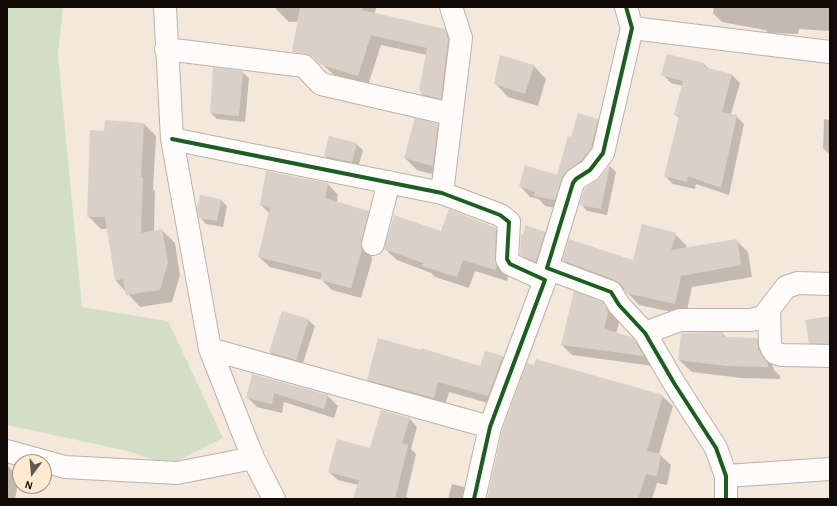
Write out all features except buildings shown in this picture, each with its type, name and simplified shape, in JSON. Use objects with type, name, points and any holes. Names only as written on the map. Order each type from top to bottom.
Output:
[{"type":"street","points":[[165,7],[166,49],[172,139],[210,349],[253,458],[274,499]]},
{"type":"street","points":[[442,193],[461,38],[451,7]]},
{"type":"street","points":[[474,499],[490,427],[546,274],[573,183],[576,179],[590,170],[603,153],[632,28],[626,7]]},
{"type":"street","points":[[632,28],[830,52]]},
{"type":"street","points":[[166,49],[304,66],[321,84],[451,114]]},
{"type":"street","points":[[172,139],[442,193],[500,214],[509,222],[507,259],[510,264],[611,292],[620,305],[645,333],[674,383],[716,448],[726,476],[726,499]]},
{"type":"street","points":[[373,244],[389,182]]},
{"type":"street","points":[[645,333],[680,320],[751,320],[763,317],[786,287],[798,283],[830,284]]},
{"type":"street","points":[[769,309],[770,344],[772,350],[782,355],[830,356]]},
{"type":"street","points":[[210,349],[490,427]]},
{"type":"street","points":[[7,450],[65,467],[177,473],[253,458]]},
{"type":"street","points":[[726,476],[830,469]]},
{"type":"green space","points":[[7,7],[63,7],[58,55],[82,307],[168,321],[223,438],[169,465],[128,451],[7,425]]},
{"type":"cycle path","points":[[626,7],[632,28],[603,153],[590,170],[576,179],[573,183],[547,268],[611,292],[619,305],[645,333],[674,383],[716,448],[726,476],[726,499]]},
{"type":"cycle path","points":[[172,139],[442,193],[500,215],[509,222],[507,259],[510,264],[545,280],[490,427],[474,499]]}]
